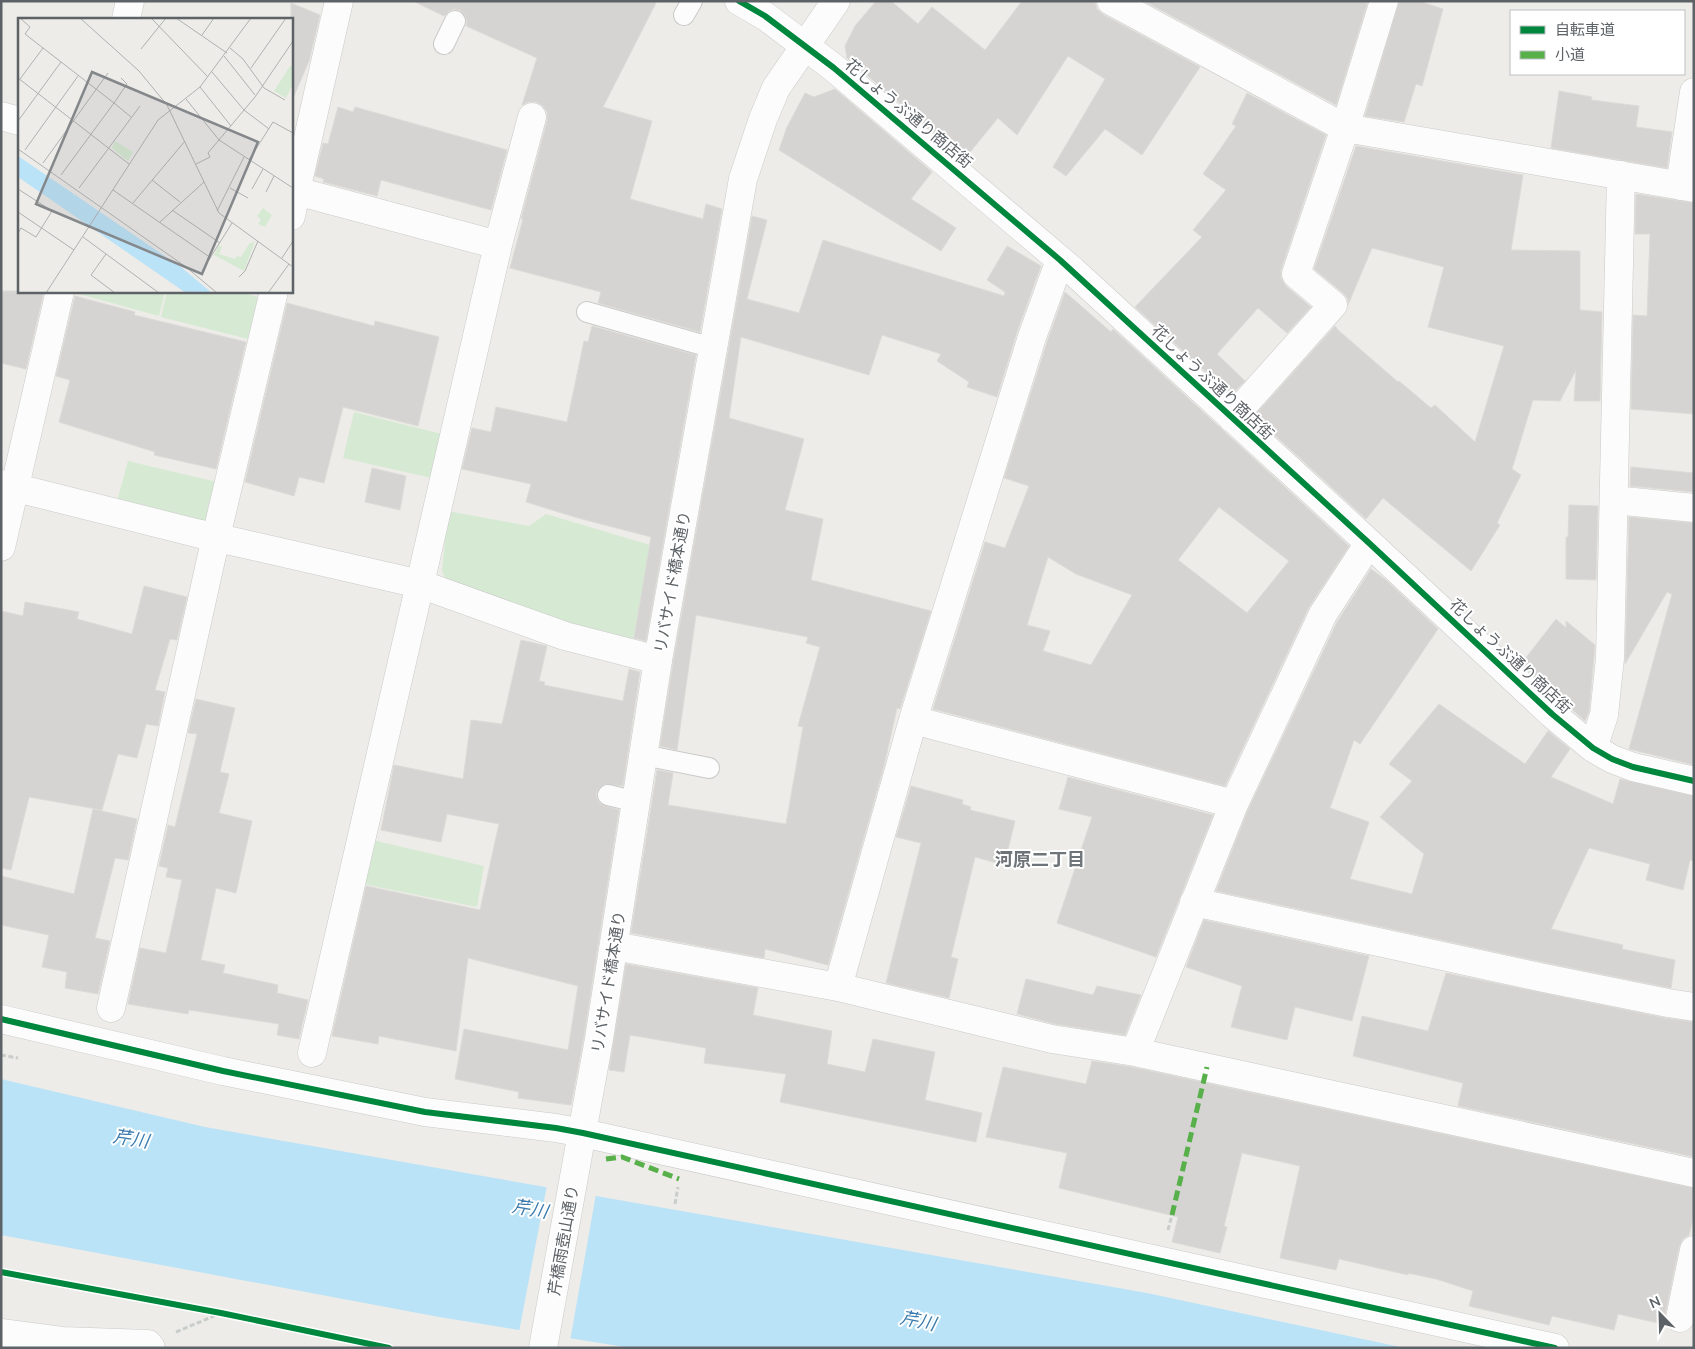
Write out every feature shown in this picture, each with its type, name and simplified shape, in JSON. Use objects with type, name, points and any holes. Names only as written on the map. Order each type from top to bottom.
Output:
[{"type":"street","points":[[126,18],[130,1]]},
{"type":"street","points":[[339,1],[293,199],[498,245]]},
{"type":"street","name":"花しょうぶ通り商店街","points":[[739,1],[765,16],[842,74],[1117,301],[1232,418],[1369,543],[1478,634],[1552,714],[1593,748],[1612,759],[1633,767],[1694,780]]},
{"type":"street","name":"リバサイド橋本通り","points":[[582,1133],[614,946],[658,660],[743,179],[763,118],[776,88],[836,1]]},
{"type":"street","points":[[1111,1],[1224,67],[1345,128],[1687,187],[1694,92]]},
{"type":"street","points":[[1232,418],[1333,305],[1296,274],[1345,128],[1384,1]]},
{"type":"street","points":[[1,116],[18,120]]},
{"type":"street","points":[[312,1053],[391,693],[485,306],[498,245],[532,117]]},
{"type":"street","points":[[1593,748],[1604,715],[1608,684],[1612,598],[1621,176]]},
{"type":"street","points":[[838,987],[875,869],[905,762],[913,720],[1032,337],[1072,263]]},
{"type":"street","points":[[1,547],[8,486],[60,292]]},
{"type":"street","points":[[111,1008],[202,536],[274,292]]},
{"type":"street","points":[[8,486],[300,559],[421,570],[469,606],[565,636],[658,660]]},
{"type":"street","points":[[1614,500],[1694,508]]},
{"type":"street","points":[[1135,1052],[1234,804],[1323,614],[1369,543]]},
{"type":"street","points":[[913,720],[1055,759],[1234,804]]},
{"type":"street","points":[[1194,902],[1563,982],[1694,1007]]},
{"type":"street","points":[[614,946],[838,987],[1052,1039],[1135,1052],[1694,1172]]},
{"type":"street","points":[[1,1019],[223,1071],[425,1112],[556,1128],[582,1133],[1555,1348]]},
{"type":"street","name":"芹橋雨壺山通り","points":[[543,1348],[582,1133]]},
{"type":"street","points":[[1680,1318],[1694,1250]]},
{"type":"street","points":[[1,1333],[62,1341],[150,1346]]},
{"type":"lane","points":[[444,44],[455,21]]},
{"type":"lane","points":[[587,312],[713,348]]},
{"type":"lane","points":[[643,755],[709,768]]},
{"type":"lane","points":[[608,795],[637,802]]},
{"type":"path","points":[[676,1204],[679,1179]]},
{"type":"path","points":[[150,1346],[221,1313]]},
{"type":"green space","points":[[72,292],[165,292],[159,316]]},
{"type":"green space","points":[[167,292],[240,292],[265,299],[256,341],[161,317]]},
{"type":"green space","points":[[354,412],[446,435],[436,479],[343,458]]},
{"type":"green space","points":[[128,461],[221,483],[212,524],[116,505]]},
{"type":"green space","points":[[448,511],[529,526],[546,514],[650,545],[633,642],[568,628],[447,582],[442,571]]},
{"type":"green space","points":[[368,839],[484,866],[477,907],[358,883]]},
{"type":"water","name":"芹川","points":[[1,1079],[205,1127],[1147,1293],[1405,1348],[631,1348],[439,1317],[1,1235]]},
{"type":"pier","points":[[547,1185],[596,1194],[570,1341],[519,1332]]},
{"type":"building","points":[[413,1],[657,1],[603,107],[652,121],[630,199],[703,219],[706,204],[722,209],[700,332],[598,303],[601,292],[510,268],[547,121],[547,112],[543,106],[536,102],[528,102],[522,105],[537,58],[466,26],[465,15],[460,10],[454,9],[444,16]]},
{"type":"building","points":[[876,1],[891,1],[918,24],[932,7],[985,50],[1022,1],[1095,1],[1097,9],[1104,15],[1200,67],[1142,155],[1105,129],[1066,176],[1053,167],[1105,79],[1068,56],[1017,135],[998,118],[966,157],[952,148],[847,58],[845,46],[855,26]]},
{"type":"building","points":[[1144,1],[1368,1],[1336,105]]},
{"type":"building","points":[[1399,1],[1419,1],[1443,9],[1422,86],[1416,84],[1404,122],[1365,116]]},
{"type":"building","points":[[291,3],[320,15],[309,61],[292,101],[292,18]]},
{"type":"building","points":[[835,89],[932,172],[911,199],[956,228],[941,251],[779,150],[787,127],[805,93],[814,97]]},
{"type":"building","points":[[1559,91],[1592,97],[1591,100],[1639,106],[1636,127],[1672,132],[1667,168],[1551,148]]},
{"type":"building","points":[[1247,93],[1326,135],[1281,270],[1281,278],[1286,286],[1311,307],[1287,333],[1258,308],[1217,354],[1245,381],[1231,395],[1135,307],[1202,237],[1193,230],[1226,190],[1203,174],[1236,126],[1232,124]]},
{"type":"building","points":[[338,107],[353,112],[355,107],[507,150],[491,210],[381,180],[377,196],[323,182],[324,179],[315,176],[323,143],[328,144]]},
{"type":"building","points":[[1356,146],[1523,175],[1511,250],[1580,251],[1580,310],[1602,312],[1600,401],[1574,401],[1576,370],[1560,401],[1533,400],[1512,469],[1521,475],[1497,523],[1500,525],[1471,571],[1383,498],[1366,519],[1254,416],[1335,326],[1398,382],[1431,408],[1435,405],[1475,442],[1504,346],[1428,327],[1444,267],[1372,248],[1348,305],[1348,299],[1343,293],[1314,269]]},
{"type":"building","points":[[1636,194],[1694,203],[1694,414],[1631,409],[1633,315],[1647,316],[1650,234],[1635,234]]},
{"type":"building","points":[[752,216],[767,220],[747,299],[799,313],[823,240],[1004,296],[1005,292],[987,280],[1007,246],[1041,266],[1017,332],[997,397],[967,387],[969,382],[937,361],[941,354],[882,335],[869,375],[741,337],[729,418],[804,439],[785,510],[823,519],[811,580],[931,611],[900,709],[897,708],[884,766],[828,965],[765,949],[764,958],[631,933],[657,770],[673,773],[668,805],[786,824],[803,727],[798,726],[820,647],[806,643],[808,637],[696,615],[677,750],[660,746]]},
{"type":"building","points":[[1,291],[44,292],[26,369],[1,363]]},
{"type":"building","points":[[1065,292],[1111,332],[1113,329],[1349,546],[1309,607],[1225,786],[933,709],[985,542],[1005,548],[1029,486],[1004,478],[1047,342]],"holes":[[[1219,507],[1289,561],[1247,613],[1178,560]],[[1048,557],[1076,574],[1132,595],[1091,665],[1043,651],[1050,631],[1027,625]]]},
{"type":"building","points":[[75,296],[135,312],[134,315],[246,342],[216,469],[154,455],[155,452],[59,422],[70,380],[56,376]]},
{"type":"building","points":[[287,303],[374,326],[375,321],[439,337],[418,426],[343,407],[324,483],[299,477],[294,496],[245,482]]},
{"type":"building","points":[[592,326],[696,355],[646,641],[634,638],[651,537],[526,502],[531,484],[462,469],[472,428],[491,432],[496,407],[567,422],[584,341],[588,342]]},
{"type":"building","points":[[1631,467],[1694,473],[1694,492],[1630,486]]},
{"type":"building","points":[[372,468],[406,476],[400,510],[365,502]]},
{"type":"building","points":[[1569,505],[1598,506],[1596,580],[1566,579],[1566,537],[1568,537]]},
{"type":"building","points":[[1629,517],[1694,523],[1694,765],[1629,749],[1672,594],[1667,592],[1625,664]]},
{"type":"building","points":[[1371,569],[1386,580],[1438,629],[1360,744],[1354,740],[1330,808],[1369,822],[1350,879],[1412,894],[1424,854],[1380,817],[1412,781],[1389,764],[1439,704],[1525,764],[1548,731],[1570,749],[1551,777],[1613,804],[1620,779],[1694,796],[1694,861],[1690,860],[1683,890],[1646,880],[1650,864],[1589,848],[1551,929],[1623,945],[1622,949],[1675,960],[1671,988],[1216,891],[1248,810],[1337,622]]},
{"type":"building","points":[[144,586],[187,597],[177,640],[170,639],[155,690],[165,692],[158,726],[146,724],[137,758],[118,754],[102,810],[29,797],[11,870],[1,868],[1,611],[23,616],[25,602],[79,612],[77,619],[132,634]]},
{"type":"building","points":[[1556,619],[1566,628],[1566,621],[1595,645],[1589,712],[1585,721],[1521,664]]},
{"type":"building","points":[[521,640],[547,646],[539,681],[545,682],[544,685],[623,701],[629,669],[640,672],[623,786],[605,784],[596,793],[600,804],[619,810],[584,1036],[571,1105],[518,1098],[519,1092],[455,1079],[464,1029],[568,1050],[578,986],[468,958],[456,1051],[379,1036],[378,1044],[332,1036],[366,886],[480,910],[499,824],[447,814],[441,842],[381,830],[394,765],[463,779],[471,720],[502,724]]},
{"type":"building","points":[[196,699],[235,708],[220,772],[229,774],[219,813],[252,821],[236,893],[216,888],[201,960],[225,965],[223,973],[278,985],[277,993],[308,1000],[299,1039],[277,1035],[279,1024],[189,1010],[188,1014],[128,1004],[140,948],[166,953],[182,880],[166,877],[168,868],[159,866],[168,825],[175,827],[197,734],[188,733]]},
{"type":"building","points":[[1068,777],[1213,815],[1156,957],[1057,923],[1092,817],[1059,809]]},
{"type":"building","points":[[911,786],[963,800],[962,804],[971,807],[970,810],[1015,821],[1004,865],[975,857],[951,957],[958,959],[949,998],[886,983],[921,843],[896,837]]},
{"type":"building","points":[[93,809],[137,819],[128,860],[115,858],[95,938],[110,941],[98,994],[65,988],[67,972],[42,967],[49,935],[1,925],[1,876],[74,894]]},
{"type":"building","points":[[1204,920],[1369,956],[1352,1021],[1295,1007],[1287,1040],[1231,1027],[1242,986],[1186,967]]},
{"type":"building","points":[[626,964],[758,988],[753,1015],[832,1031],[827,1064],[865,1072],[873,1039],[935,1052],[925,1100],[982,1113],[976,1142],[780,1102],[786,1074],[704,1063],[706,1048],[630,1035],[624,1072],[609,1070]]},
{"type":"building","points":[[1446,973],[1665,1018],[1694,1022],[1694,1157],[1458,1106],[1463,1083],[1353,1056],[1362,1016],[1428,1031]]},
{"type":"building","points":[[1026,979],[1093,995],[1097,986],[1141,995],[1125,1035],[1055,1024],[1017,1014]]},
{"type":"building","points":[[1092,1061],[1132,1067],[1694,1188],[1694,1215],[1689,1235],[1683,1239],[1679,1247],[1665,1315],[1667,1325],[1618,1314],[1614,1330],[1552,1316],[1549,1325],[1469,1306],[1473,1291],[1436,1279],[1408,1273],[1408,1275],[1339,1259],[1336,1270],[1280,1258],[1300,1166],[1242,1153],[1224,1226],[1227,1227],[1220,1253],[1172,1242],[1178,1217],[1059,1188],[1067,1153],[986,1137],[1003,1067],[1086,1084]]},
{"type":"marked path","points":[[1172,1215],[1207,1067]]},
{"type":"marked path","points":[[606,1159],[622,1157],[679,1179]]},
{"type":"cycle path","points":[[739,1],[765,16],[834,68],[1060,260],[1369,543],[1552,714],[1593,748],[1612,759],[1633,767],[1694,781]]},
{"type":"cycle path","points":[[1,1019],[223,1071],[425,1112],[583,1133],[1555,1348]]},
{"type":"cycle path","points":[[1,1272],[221,1313],[389,1348]]},
{"type":"district","name":"河原二丁目","points":[[1040,860]]}]
